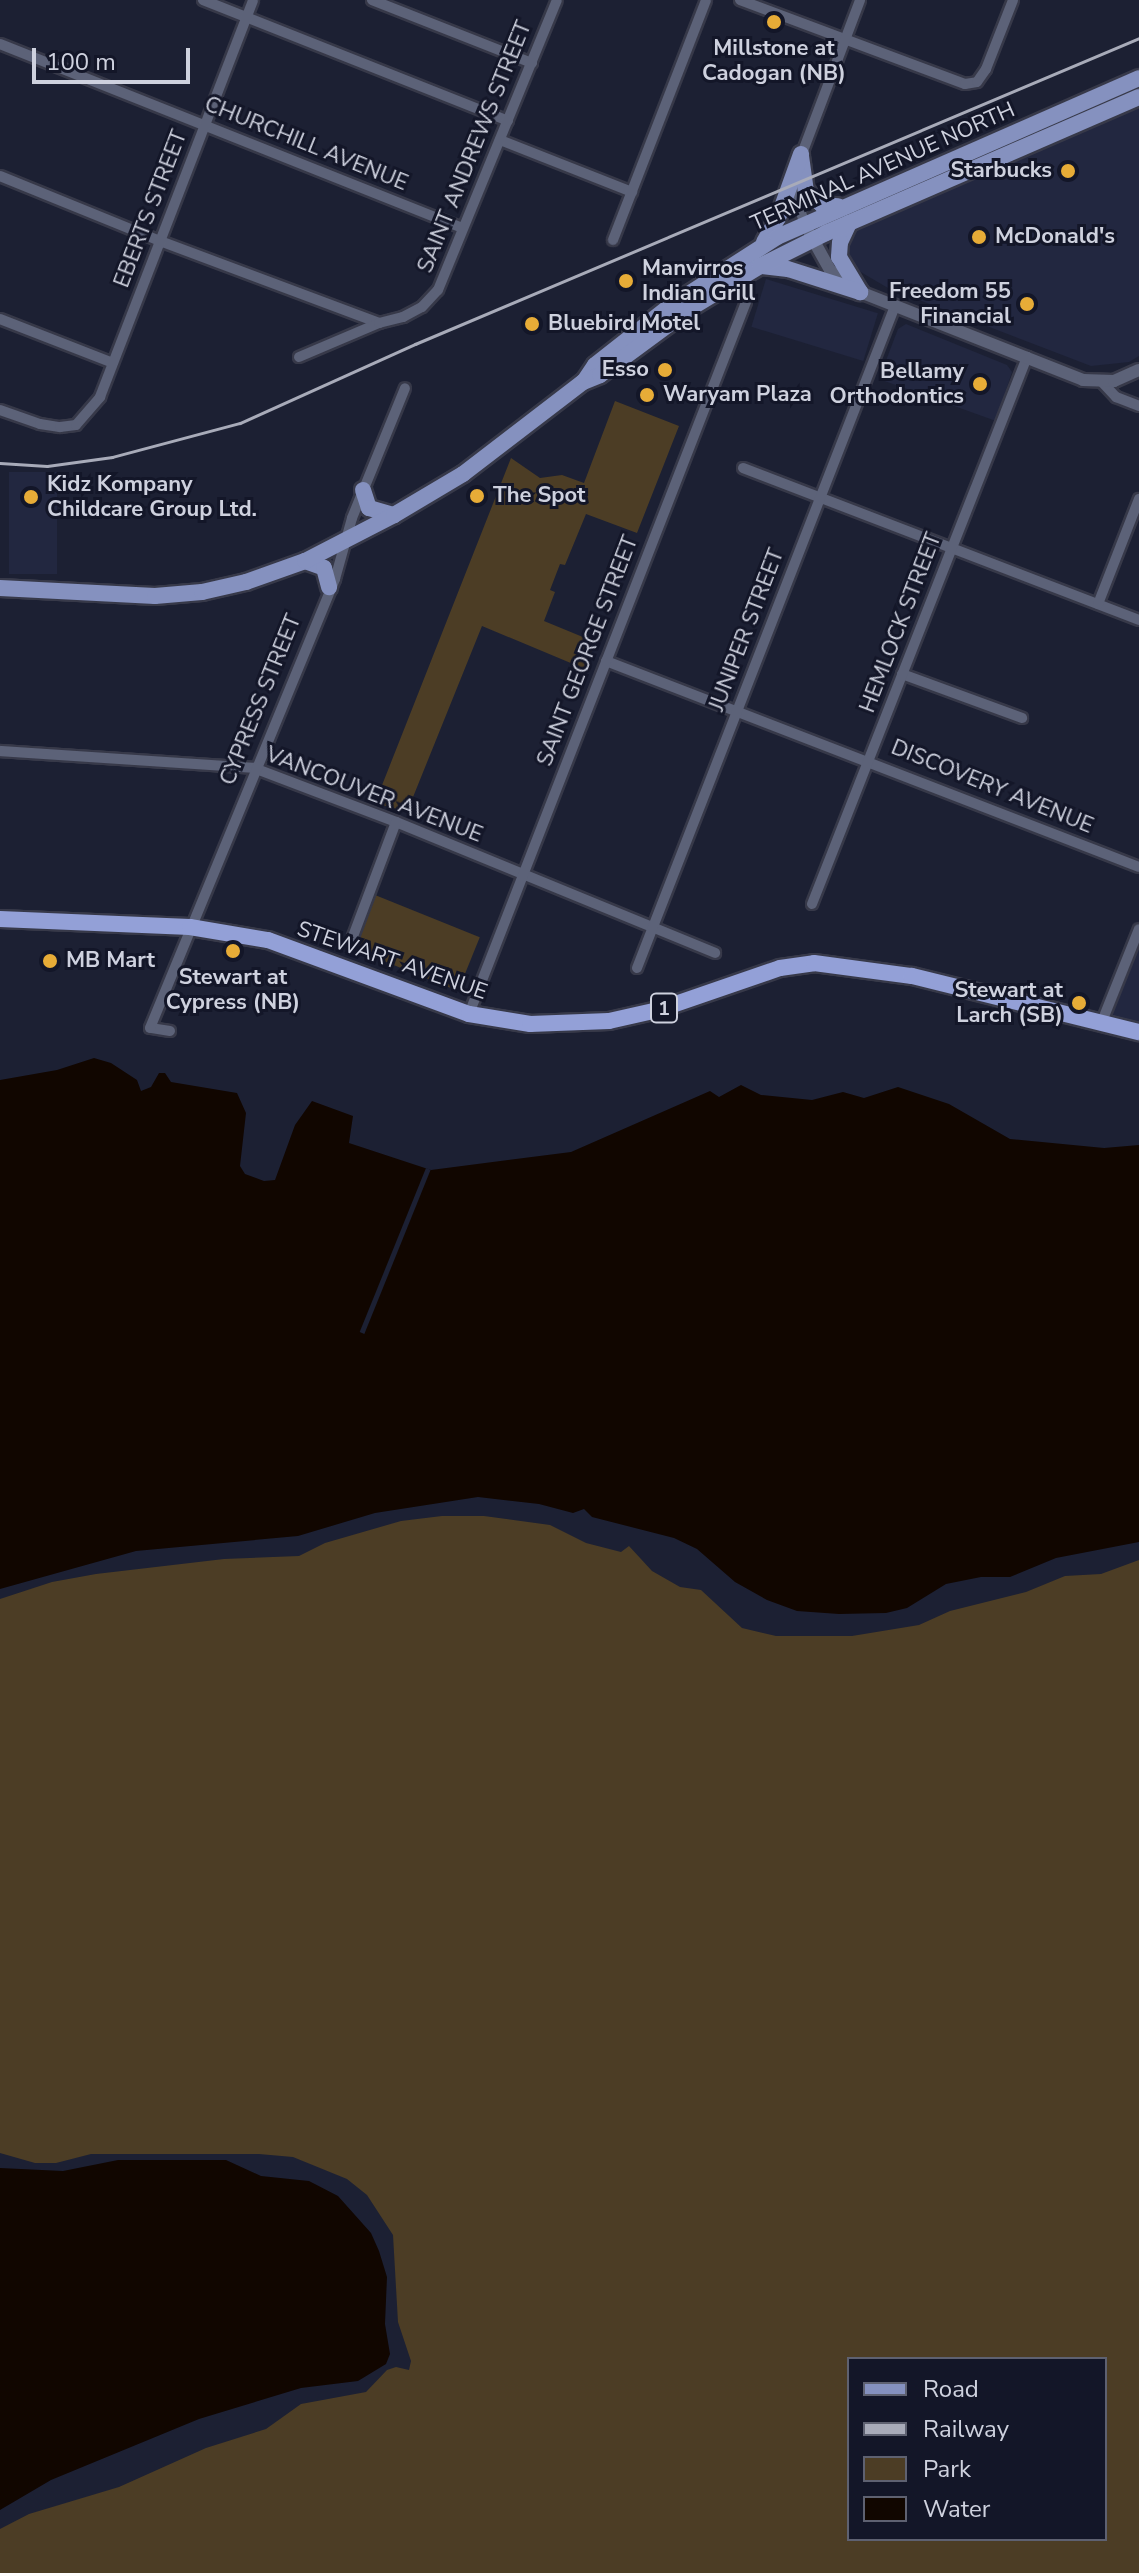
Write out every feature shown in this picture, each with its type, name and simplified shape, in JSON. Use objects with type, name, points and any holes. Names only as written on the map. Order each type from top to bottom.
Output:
[{"type":"highway","name":"STEWART AVENUE","points":[[0,919],[190,927],[268,940],[469,1014],[530,1024],[609,1021],[658,1010],[780,968],[814,963],[912,976],[1139,1032]]},
{"type":"main road","name":"TERMINAL AVENUE NORTH","points":[[0,588],[155,596],[202,592],[246,582],[305,561],[394,515],[463,474],[585,380],[595,365],[659,315],[760,246],[843,205],[1139,78]]},
{"type":"main road","name":"TERMINAL AVENUE NORTH","points":[[585,380],[600,375],[691,308],[760,266],[849,223],[1139,97]]},
{"type":"main road","points":[[801,154],[806,191],[822,205],[843,205]]},
{"type":"main road","points":[[760,246],[775,226],[801,154]]},
{"type":"main road","points":[[849,223],[840,242],[839,257],[841,266],[860,292]]},
{"type":"main road","points":[[760,266],[788,269],[860,292]]},
{"type":"main road","points":[[363,490],[369,508],[394,515]]},
{"type":"main road","points":[[305,561],[324,568],[329,587]]},
{"type":"street","points":[[203,0],[508,121]]},
{"type":"street","name":"EBERTS STREET","points":[[0,410],[40,424],[76,425],[100,397],[253,0]]},
{"type":"street","points":[[372,0],[532,63]]},
{"type":"street","name":"SAINT ANDREWS STREET","points":[[299,357],[379,323],[403,317],[422,307],[438,290],[557,0]]},
{"type":"street","points":[[613,240],[706,0]]},
{"type":"street","points":[[740,0],[965,84],[977,82],[986,69],[1013,0]]},
{"type":"street","points":[[860,0],[801,154],[796,185],[804,223],[830,270],[860,292],[1083,380],[1102,382],[1126,377],[1139,370]]},
{"type":"street","name":"CHURCHILL AVENUE","points":[[0,44],[463,228]]},
{"type":"street","points":[[500,140],[632,192]]},
{"type":"street","points":[[0,176],[160,241],[379,323]]},
{"type":"street","name":"SAINT GEORGE STREET","points":[[469,1014],[746,302]]},
{"type":"street","name":"JUNIPER STREET","points":[[637,968],[895,306]]},
{"type":"street","points":[[0,319],[113,363]]},
{"type":"street","name":"HEMLOCK STREET","points":[[812,904],[1027,357]]},
{"type":"street","points":[[1102,382],[1116,397],[1139,406]]},
{"type":"street","name":"CYPRESS STREET","points":[[170,1031],[150,1028],[254,768],[340,566],[363,490],[405,388]]},
{"type":"street","points":[[743,468],[1139,620]]},
{"type":"street","points":[[1098,604],[1139,499]]},
{"type":"street","name":"DISCOVERY AVENUE","points":[[606,661],[869,760],[1139,867]]},
{"type":"street","points":[[902,674],[1022,718]]},
{"type":"street","name":"VANCOUVER AVENUE","points":[[0,751],[254,768],[396,822],[715,953]]},
{"type":"street","points":[[352,939],[396,822]]},
{"type":"street","points":[[1101,1024],[1139,929]]},
{"type":"shaded area","points":[[1139,108],[1139,356],[1129,362],[1091,366],[888,288],[859,271],[851,262],[847,242],[856,227]]},
{"type":"shaded area","points":[[766,279],[878,313],[863,361],[751,327]]},
{"type":"shaded area","points":[[906,324],[1007,365],[1012,372],[996,421],[879,379],[898,329]]},
{"type":"shaded area","points":[[9,472],[57,472],[57,574],[9,574]]},
{"type":"shaded area","points":[[1139,933],[1139,1030],[1103,1023]]},
{"type":"green space","points":[[615,401],[679,426],[637,533],[586,514],[565,565],[560,564],[550,590],[555,592],[544,621],[595,642],[585,669],[482,626],[407,812],[375,803],[511,458],[540,478],[562,475],[584,483]]},
{"type":"green space","points":[[375,895],[480,937],[458,991],[353,949]]},
{"type":"green space","points":[[442,1516],[484,1516],[550,1525],[586,1543],[621,1552],[629,1546],[652,1571],[680,1587],[701,1590],[742,1628],[776,1636],[852,1636],[919,1625],[950,1611],[1026,1592],[1065,1576],[1101,1574],[1139,1560],[1139,2573],[0,2573],[0,2529],[29,2514],[119,2487],[206,2448],[266,2429],[301,2404],[366,2392],[387,2370],[396,2367],[409,2370],[411,2361],[398,2322],[393,2235],[367,2195],[347,2179],[293,2157],[259,2154],[91,2154],[56,2163],[35,2163],[0,2153],[0,1599],[52,1582],[96,1574],[224,1559],[299,1556],[325,1543],[401,1521]]},
{"type":"water","points":[[94,1058],[111,1063],[137,1080],[141,1091],[151,1087],[159,1073],[165,1073],[171,1082],[237,1093],[246,1113],[240,1166],[245,1174],[264,1181],[275,1180],[295,1125],[312,1101],[353,1116],[349,1143],[431,1170],[571,1152],[710,1091],[719,1097],[741,1085],[761,1095],[812,1100],[843,1092],[864,1098],[898,1087],[949,1104],[1010,1139],[1104,1148],[1139,1145],[1139,1542],[1056,1558],[1010,1577],[981,1577],[946,1584],[907,1608],[886,1613],[839,1614],[797,1611],[767,1600],[735,1582],[697,1549],[674,1538],[592,1517],[584,1509],[573,1513],[539,1504],[478,1497],[375,1513],[298,1536],[136,1551],[0,1589],[0,1080],[57,1070]]},
{"type":"water","points":[[118,2160],[226,2160],[261,2176],[309,2181],[338,2196],[371,2233],[379,2251],[387,2277],[385,2324],[390,2354],[386,2364],[358,2381],[301,2388],[199,2419],[51,2480],[0,2510],[0,2168],[63,2171]]},
{"type":"pier","points":[[426,1168],[431,1170],[364,1334],[360,1332]]},
{"type":"railway","points":[[0,463],[47,466],[112,457],[240,423],[415,344],[1139,38]]},
{"type":"place","name":"Millstone at Cadogan (NB)","points":[[774,22]]},
{"type":"place","name":"Starbucks","points":[[1068,171]]},
{"type":"place","name":"McDonald's","points":[[979,237]]},
{"type":"place","name":"Manvirros Indian Grill","points":[[626,281]]},
{"type":"place","name":"Freedom 55 Financial","points":[[1027,304]]},
{"type":"place","name":"Bluebird Motel","points":[[532,324]]},
{"type":"place","name":"Esso","points":[[665,370]]},
{"type":"place","name":"Bellamy Orthodontics","points":[[980,384]]},
{"type":"place","name":"Waryam Plaza","points":[[647,395]]},
{"type":"place","name":"The Spot","points":[[477,496]]},
{"type":"place","name":"Kidz Kompany Childcare Group Ltd.","points":[[31,497]]},
{"type":"place","name":"Stewart at Cypress (NB)","points":[[233,951]]},
{"type":"place","name":"MB Mart","points":[[50,961]]},
{"type":"place","name":"Stewart at Larch (SB)","points":[[1079,1003]]}]
